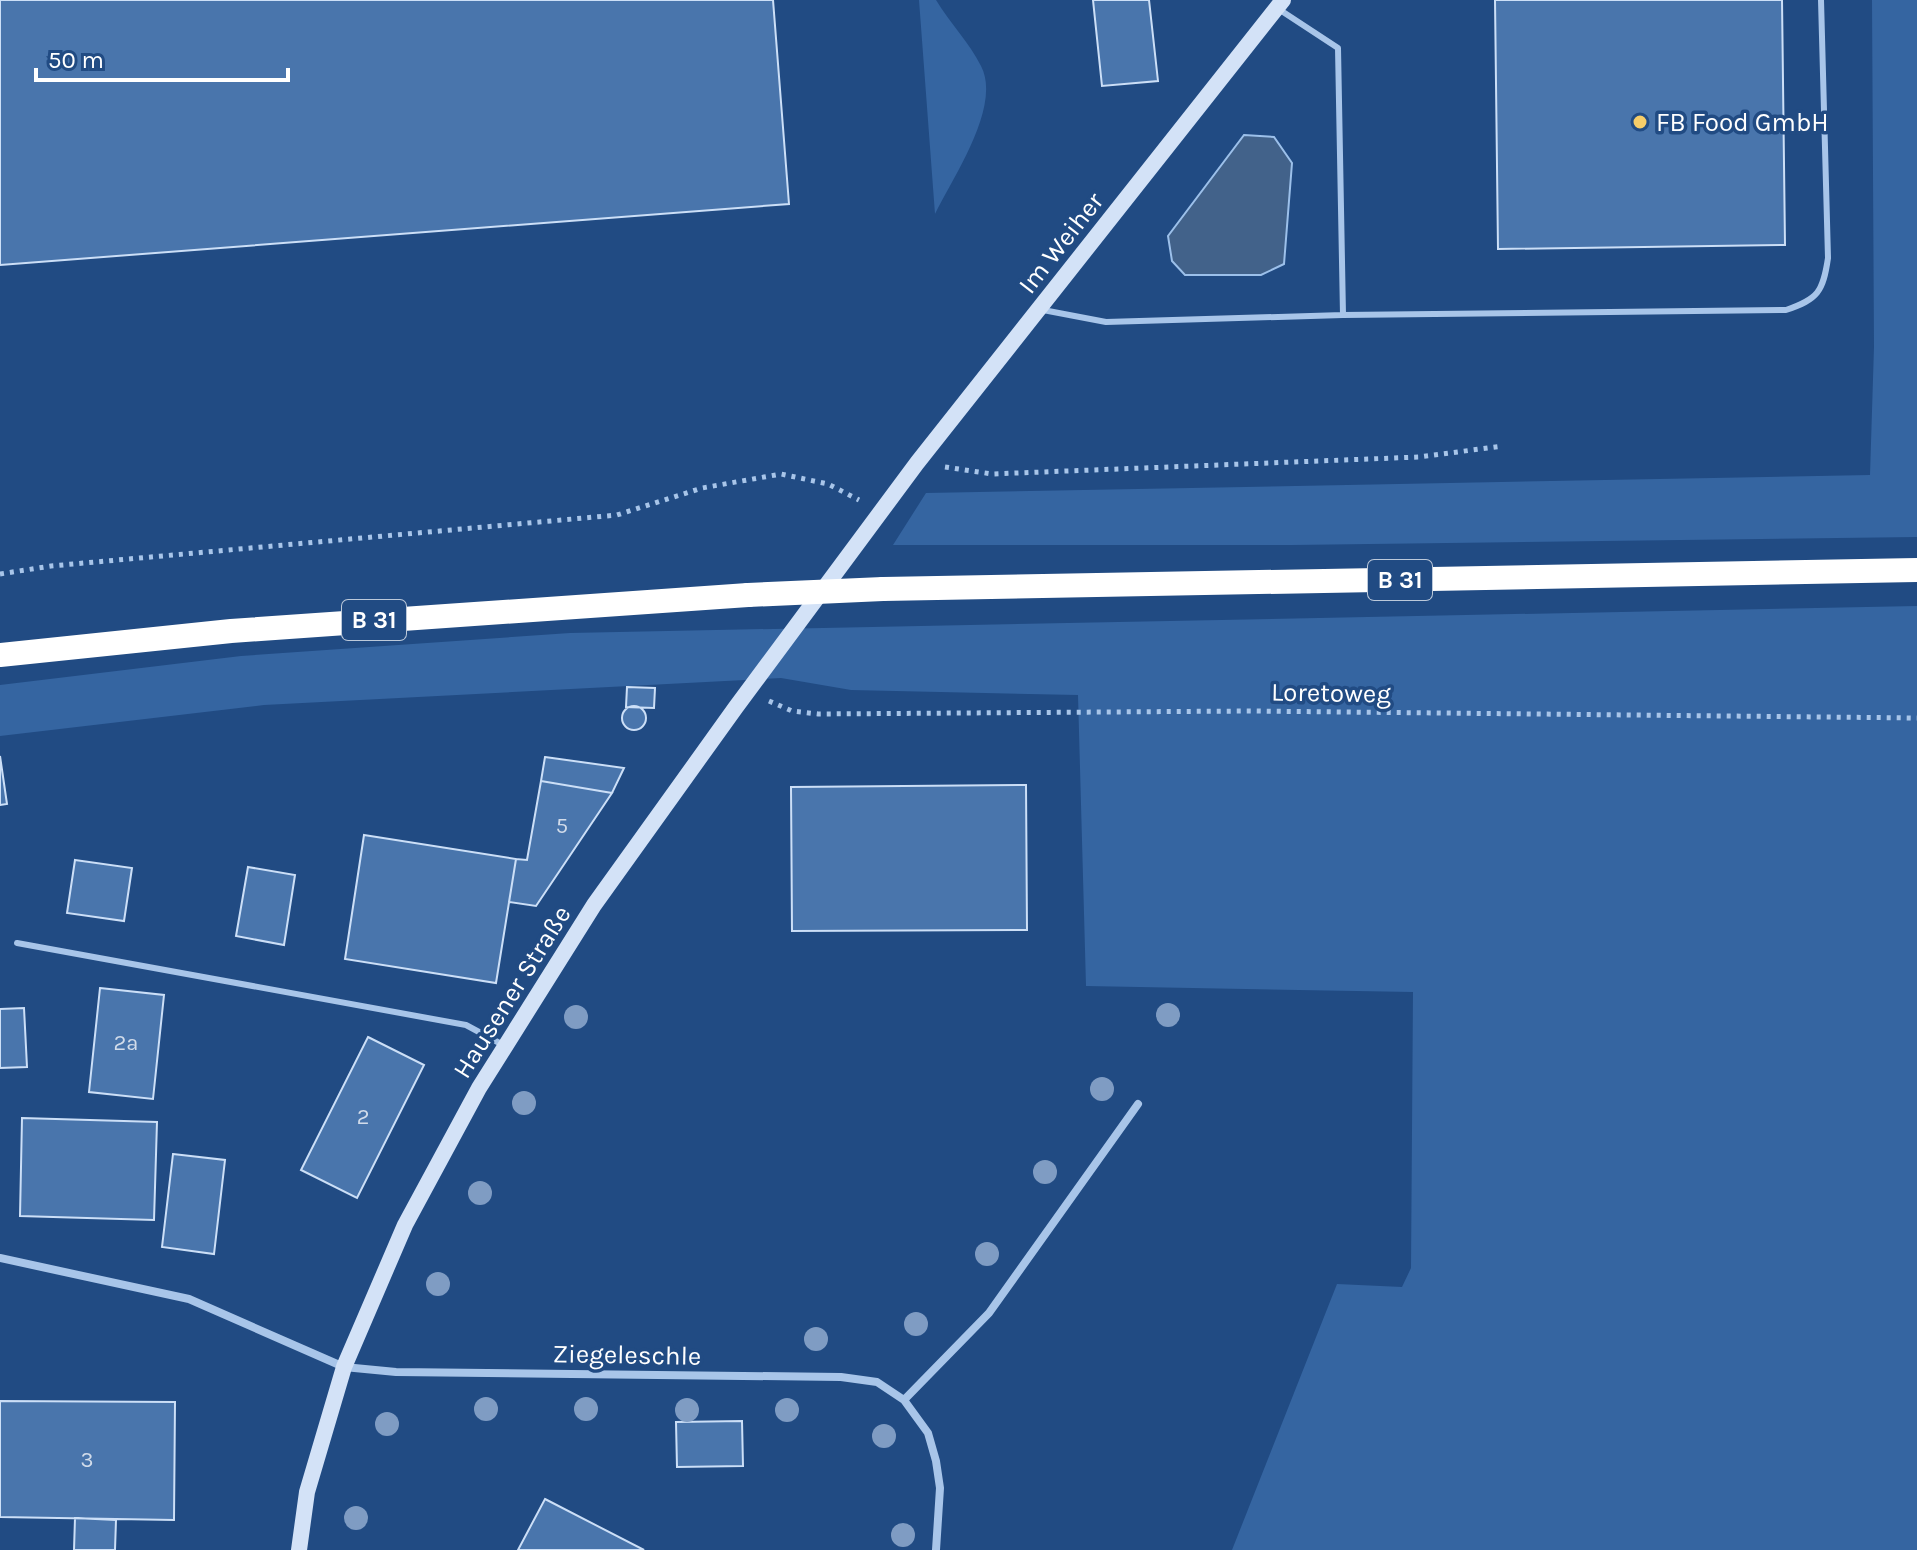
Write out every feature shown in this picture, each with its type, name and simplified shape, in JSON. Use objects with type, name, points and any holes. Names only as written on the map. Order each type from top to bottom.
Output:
[{"type":"highway","name":"B 31","points":[[0,655],[247,630],[748,595],[883,589],[1917,570]]},
{"type":"street","name":"Im Weiher","points":[[878,516],[1280,4]]},
{"type":"street","name":"Hausener Straße","points":[[299,1550],[307,1492],[344,1367],[405,1225],[479,1088],[594,905],[878,516]]},
{"type":"street","points":[[904,1400],[989,1313],[1138,1104]]},
{"type":"street","name":"Ziegeleschle","points":[[0,1258],[189,1299],[344,1367],[396,1372],[841,1377],[877,1382],[904,1400],[928,1433],[940,1488],[936,1550]]},
{"type":"lane","points":[[1039,309],[1106,322],[1343,315],[1786,310],[1810,302],[1824,284],[1828,258],[1821,0]]},
{"type":"lane","points":[[1280,4],[1338,48],[1343,315]]},
{"type":"lane","points":[[17,943],[466,1025],[506,1046]]},
{"type":"path","points":[[917,463],[992,474],[1419,457],[1503,446]]},
{"type":"path","points":[[0,574],[51,566],[617,515],[702,488],[781,474],[828,484],[859,500],[878,516]]},
{"type":"path","name":"Loretoweg","points":[[750,689],[775,705],[818,714],[1249,711],[1917,718]]},
{"type":"shaded area","points":[[919,0],[936,0],[976,57],[986,82],[985,101],[973,141],[935,214]]},
{"type":"shaded area","points":[[1872,0],[1917,0],[1917,537],[1292,545],[893,545],[926,493],[1870,475],[1874,347]]},
{"type":"shaded area","points":[[1244,135],[1274,137],[1292,163],[1284,264],[1261,275],[1185,275],[1172,261],[1168,236]]},
{"type":"shaded area","points":[[1917,606],[1917,1550],[1232,1550],[1337,1284],[1402,1287],[1411,1268],[1413,992],[1086,986],[1078,695],[851,690],[781,678],[264,705],[0,736],[0,685],[241,656],[570,633]]},
{"type":"building","points":[[0,0],[773,0],[789,204],[0,265]]},
{"type":"building","points":[[1093,0],[1149,0],[1158,81],[1102,86]]},
{"type":"building","name":"FB Food GmbH","points":[[1495,0],[1782,0],[1785,245],[1498,249]]},
{"type":"building","points":[[627,687],[655,688],[654,708],[626,707]]},
{"type":"building","points":[[634,706],[642,710],[646,718],[642,726],[634,730],[626,726],[622,718],[626,710]]},
{"type":"building","points":[[0,756],[7,804],[0,805]]},
{"type":"building","points":[[545,757],[624,768],[612,793],[541,781]]},
{"type":"building","points":[[541,781],[612,793],[536,906],[509,902],[516,859],[527,860]]},
{"type":"building","points":[[1026,785],[1027,930],[792,931],[791,787]]},
{"type":"building","points":[[364,835],[516,859],[496,983],[345,959]]},
{"type":"building","points":[[75,860],[132,868],[124,921],[67,913]]},
{"type":"building","points":[[248,867],[295,875],[284,945],[236,936]]},
{"type":"building","points":[[100,988],[164,995],[153,1099],[89,1092]]},
{"type":"building","points":[[24,1008],[27,1067],[0,1068],[0,1009]]},
{"type":"building","points":[[368,1037],[424,1065],[357,1198],[301,1170]]},
{"type":"building","points":[[22,1118],[157,1122],[154,1220],[20,1216]]},
{"type":"building","points":[[173,1154],[225,1160],[214,1254],[162,1247]]},
{"type":"building","points":[[0,1401],[175,1402],[174,1520],[0,1517]]},
{"type":"building","points":[[742,1421],[743,1466],[677,1467],[676,1422]]},
{"type":"building","points":[[545,1499],[644,1550],[518,1550]]},
{"type":"building","points":[[75,1518],[116,1520],[115,1550],[74,1550]]},
{"type":"place","name":"FB Food GmbH","points":[[1640,122]]}]
